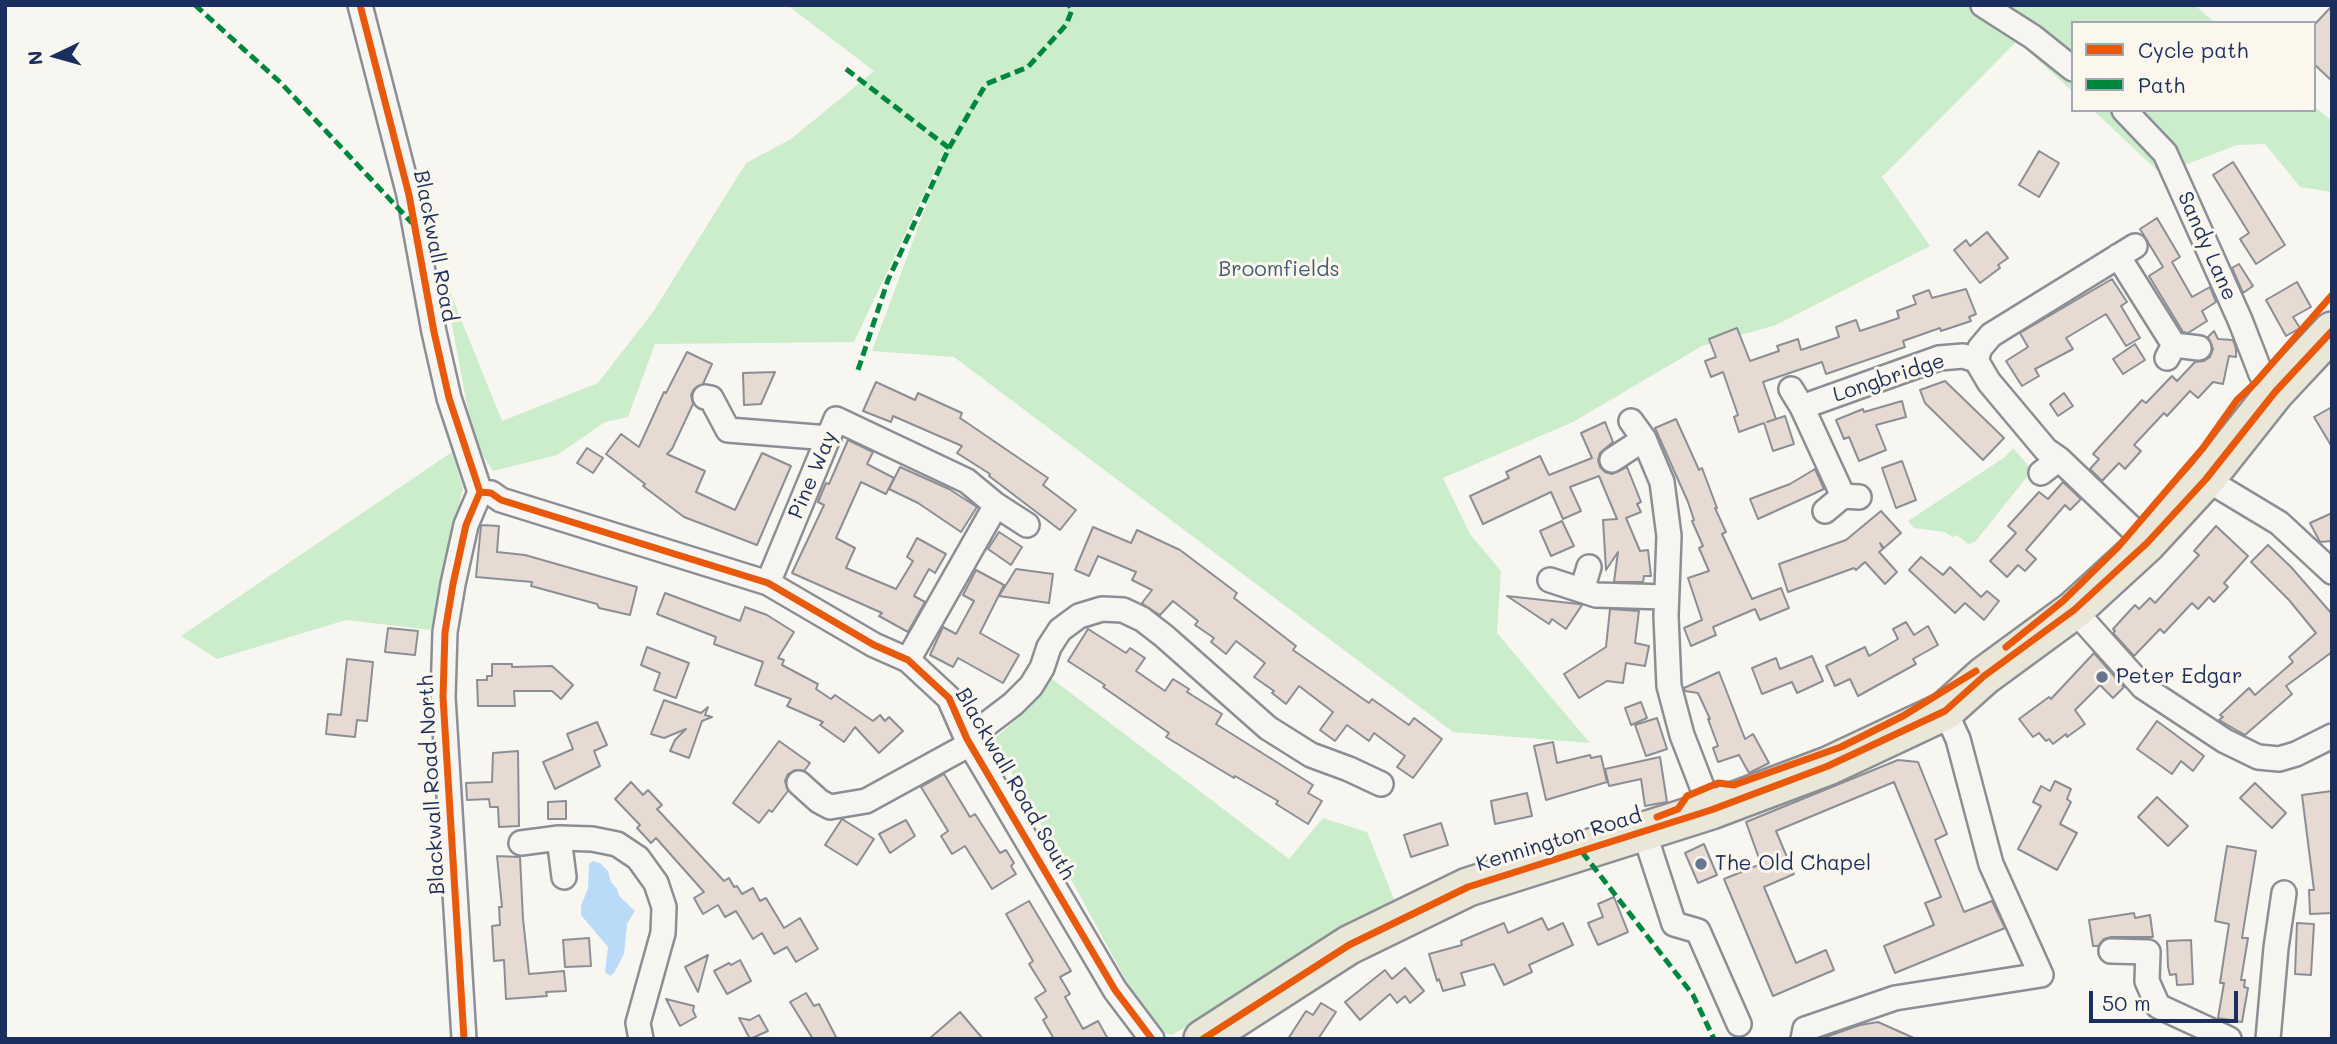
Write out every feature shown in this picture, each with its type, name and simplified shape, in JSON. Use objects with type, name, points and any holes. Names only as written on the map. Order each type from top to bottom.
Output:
[{"type":"main road","name":"Kennington Road","points":[[1203,1039],[1349,945],[1468,887],[1712,810],[1828,766],[1945,711],[1984,676],[2074,610],[2147,543],[2206,479],[2275,392],[2332,331]]},
{"type":"street","name":"Blackwall Road","points":[[359,5],[409,195],[449,398],[480,492]]},
{"type":"street","points":[[1983,5],[2033,37],[2071,67]]},
{"type":"street","name":"Sandy Lane","points":[[2126,112],[2165,153],[2240,320],[2261,374],[2275,392]]},
{"type":"street","name":"Longbridge","points":[[1976,360],[1980,348],[1991,335],[2126,251],[2170,351],[2199,348]]},
{"type":"street","name":"Longbridge","points":[[1825,511],[1851,497],[1797,398],[1939,358],[1963,356],[1976,360],[1989,382],[2051,455],[2147,543]]},
{"type":"street","points":[[705,397],[711,398],[728,430],[829,438]]},
{"type":"street","name":"Pine Way","points":[[768,583],[836,419],[967,481],[996,505],[1027,525]]},
{"type":"street","points":[[1612,460],[1637,430],[1662,482],[1669,518],[1666,597],[1669,686],[1682,735],[1712,810]]},
{"type":"street","points":[[2206,479],[2279,523],[2332,572]]},
{"type":"street","name":"Blackwall Road South","points":[[480,492],[491,493],[501,500],[768,583],[874,645],[908,660],[949,698],[968,742],[1115,990],[1152,1039]]},
{"type":"street","name":"Blackwall Road North","points":[[464,1039],[443,697],[445,632],[453,584],[466,525],[480,492]]},
{"type":"street","points":[[908,660],[996,505]]},
{"type":"street","points":[[1583,590],[1589,567]]},
{"type":"street","points":[[1550,580],[1595,595],[1666,597]]},
{"type":"street","points":[[799,783],[830,807],[866,801],[968,742],[1031,687],[1060,630],[1079,617],[1102,610],[1123,611],[1142,619],[1268,728],[1311,755],[1349,769],[1381,785]]},
{"type":"street","points":[[2074,610],[2143,687],[2225,741],[2258,757],[2279,759],[2296,754],[2332,736]]},
{"type":"street","points":[[1803,1039],[1805,1030],[1895,998],[2041,975],[1991,864],[1958,739],[1945,711]]},
{"type":"street","points":[[1644,832],[1674,924],[1698,931],[1740,1024]]},
{"type":"street","points":[[559,838],[564,877]]},
{"type":"street","points":[[521,844],[559,838],[592,839],[617,844],[638,858],[656,883],[664,907],[663,933],[638,1023],[641,1039]]},
{"type":"street","points":[[2268,1039],[2276,947],[2284,894]]},
{"type":"street","points":[[2111,951],[2148,952],[2147,981],[2158,1006],[2228,1039]]},
{"type":"green space","name":"Broomfields","points":[[787,5],[2195,5],[2213,21],[2071,21],[2071,90],[2017,41],[1882,177],[1930,246],[1776,325],[1702,346],[1573,422],[1443,478],[1470,534],[1501,571],[1497,633],[1590,743],[1453,732],[954,357],[872,351],[954,131],[854,342],[655,344],[628,417],[605,422],[557,455],[493,471],[474,442],[442,272],[502,421],[598,383],[653,312],[746,163],[791,139],[874,71]]},
{"type":"green space","points":[[2316,108],[2332,121],[2332,192],[2300,187],[2265,144],[2237,145],[2161,174],[2095,112],[2316,112]]},
{"type":"green space","points":[[2013,448],[2027,464],[2030,473],[1975,542],[1968,544],[1957,535],[1953,537],[1944,532],[1914,528],[1908,521],[2005,457]]},
{"type":"green space","points":[[452,452],[463,488],[431,630],[346,620],[217,659],[181,636]]},
{"type":"green space","points":[[1047,675],[1289,859],[1323,818],[1367,832],[1396,904],[1172,1035],[1153,1030],[1025,795],[992,741],[1028,709]]},
{"type":"water","points":[[593,861],[600,863],[608,871],[619,896],[635,911],[627,924],[624,954],[610,976],[605,972],[608,947],[581,915],[581,906],[588,888],[589,864]]},
{"type":"building","points":[[2332,6],[2332,81],[2316,66],[2316,23]]},
{"type":"building","points":[[2039,151],[2059,163],[2039,197],[2019,185]]},
{"type":"building","points":[[2233,162],[2285,245],[2256,264],[2240,239],[2249,233],[2213,175]]},
{"type":"building","points":[[2157,218],[2180,257],[2172,262],[2192,297],[2210,287],[2216,302],[2202,311],[2207,321],[2188,333],[2183,332],[2149,276],[2163,267],[2140,229]]},
{"type":"building","points":[[1987,232],[2008,258],[1998,265],[2000,268],[1980,283],[1954,250],[1966,240],[1970,246]]},
{"type":"building","points":[[2239,264],[2253,286],[2243,293],[2232,268]]},
{"type":"building","points":[[2112,279],[2127,302],[2121,306],[2140,338],[2126,346],[2106,314],[2066,338],[2073,349],[2035,369],[2039,376],[2022,386],[2006,361],[2028,347],[2020,333]]},
{"type":"building","points":[[2297,282],[2311,307],[2293,317],[2300,328],[2286,336],[2266,300]]},
{"type":"building","points":[[1966,289],[1976,314],[1969,317],[1971,321],[1903,341],[1905,347],[1826,374],[1822,362],[1763,382],[1776,419],[1785,416],[1794,444],[1773,451],[1764,423],[1739,432],[1734,417],[1738,415],[1723,372],[1711,377],[1705,361],[1716,357],[1709,339],[1737,328],[1750,361],[1779,351],[1777,346],[1798,339],[1801,350],[1839,337],[1836,327],[1856,320],[1860,331],[1899,318],[1897,311],[1916,304],[1913,296],[1929,290],[1932,298]]},
{"type":"building","points":[[2214,331],[2218,339],[2233,340],[2236,349],[2236,357],[2229,356],[2223,384],[2213,382],[2198,398],[2190,391],[2167,416],[2164,413],[2134,445],[2141,451],[2125,469],[2119,463],[2102,481],[2090,469],[2099,459],[2093,454],[2142,400],[2146,403],[2172,376],[2177,381],[2195,362],[2210,357],[2213,349],[2208,337]]},
{"type":"building","points":[[2135,344],[2145,360],[2123,374],[2113,359]]},
{"type":"building","points":[[687,352],[712,364],[703,384],[694,389],[691,395],[693,404],[672,449],[667,454],[705,471],[696,492],[735,510],[762,453],[791,466],[757,545],[684,517],[606,454],[621,434],[639,447],[664,392],[666,393]]},
{"type":"building","points":[[775,372],[761,404],[744,405],[743,373]]},
{"type":"building","points":[[1945,381],[2004,438],[1983,460],[1925,403],[1920,390]]},
{"type":"building","points":[[876,382],[915,400],[918,393],[962,413],[960,418],[1048,478],[1043,485],[1076,510],[1060,530],[989,476],[990,474],[957,453],[962,446],[893,416],[891,422],[863,411]]},
{"type":"building","points":[[2064,393],[2073,406],[2058,416],[2050,404]]},
{"type":"building","points":[[1902,401],[1906,417],[1876,425],[1886,450],[1859,461],[1849,437],[1844,439],[1836,420],[1863,409],[1864,412]]},
{"type":"building","points":[[2332,407],[2332,447],[2314,417]]},
{"type":"building","points":[[1676,419],[1699,470],[1702,468],[1726,532],[1722,534],[1752,599],[1781,588],[1789,608],[1760,620],[1755,609],[1713,627],[1716,635],[1691,646],[1684,628],[1702,620],[1688,578],[1709,571],[1699,548],[1703,546],[1692,521],[1694,520],[1688,502],[1655,428]]},
{"type":"building","points":[[1605,422],[1613,442],[1600,453],[1600,467],[1612,474],[1627,467],[1641,502],[1637,504],[1641,512],[1626,518],[1640,551],[1648,550],[1651,576],[1644,576],[1643,582],[1614,582],[1618,552],[1606,570],[1603,520],[1617,519],[1599,476],[1570,487],[1581,511],[1563,519],[1551,492],[1483,524],[1470,496],[1509,478],[1506,472],[1540,456],[1549,475],[1592,458],[1581,433]]},
{"type":"building","points":[[848,440],[873,452],[867,464],[894,478],[886,494],[861,482],[836,538],[855,548],[846,568],[896,589],[913,561],[907,557],[917,538],[946,554],[935,573],[929,569],[914,596],[925,602],[908,632],[879,616],[882,613],[792,573],[824,505],[818,502],[826,483],[829,484]]},
{"type":"building","points":[[587,448],[603,458],[593,473],[577,463]]},
{"type":"building","points":[[1902,461],[1916,500],[1896,508],[1882,468]]},
{"type":"building","points":[[900,467],[949,489],[977,507],[961,532],[918,503],[889,489]]},
{"type":"building","points":[[1815,469],[1824,489],[1758,519],[1750,499],[1790,484]]},
{"type":"building","points":[[2063,482],[2081,499],[2070,510],[2065,505],[2026,550],[2036,559],[2025,571],[2018,565],[2007,577],[1990,561],[2016,533],[2008,526],[2039,492],[2048,499]]},
{"type":"building","points":[[1881,511],[1901,533],[1884,548],[1880,543],[1883,549],[1879,552],[1897,572],[1885,584],[1865,562],[1856,570],[1854,568],[1788,592],[1779,564],[1846,540]]},
{"type":"building","points":[[2332,513],[2332,541],[2320,542],[2310,523]]},
{"type":"building","points":[[1562,521],[1574,546],[1551,556],[1540,531]]},
{"type":"building","points":[[481,525],[499,526],[497,552],[525,555],[637,587],[630,615],[531,586],[532,582],[476,577]]},
{"type":"building","points":[[2216,526],[2248,556],[2224,583],[2228,587],[2214,602],[2209,597],[2198,609],[2192,603],[2164,633],[2160,629],[2134,656],[2113,633],[2113,629],[2135,605],[2139,609],[2150,598],[2155,603],[2199,555],[2194,551]]},
{"type":"building","points":[[1093,527],[1131,543],[1137,530],[1180,550],[1237,593],[1234,598],[1296,646],[1293,650],[1369,703],[1372,699],[1409,725],[1414,718],[1442,739],[1413,778],[1397,767],[1405,756],[1374,733],[1369,741],[1347,725],[1335,741],[1320,730],[1333,712],[1299,686],[1286,704],[1272,693],[1274,691],[1254,677],[1265,663],[1236,641],[1226,654],[1211,642],[1214,638],[1195,625],[1198,621],[1173,601],[1160,615],[1144,605],[1142,603],[1152,590],[1132,580],[1136,572],[1098,556],[1089,576],[1075,570]]},
{"type":"building","points":[[999,532],[1022,547],[1011,565],[988,549]]},
{"type":"building","points":[[2268,545],[2332,614],[2332,652],[2286,686],[2292,694],[2245,735],[2219,720],[2223,717],[2220,715],[2249,688],[2255,695],[2293,662],[2289,657],[2316,633],[2289,600],[2251,562]]},
{"type":"building","points":[[1921,557],[1943,575],[1950,567],[1981,597],[1987,591],[1999,601],[1984,620],[1965,603],[1955,613],[1909,570]]},
{"type":"building","points":[[1016,569],[1053,574],[1049,603],[999,596]]},
{"type":"building","points":[[976,570],[1004,585],[980,633],[1019,655],[1003,683],[958,658],[953,667],[930,655],[943,627],[956,634],[974,601],[963,595]]},
{"type":"building","points":[[665,593],[740,621],[745,607],[767,615],[794,632],[778,658],[784,660],[782,665],[818,684],[816,689],[831,699],[835,695],[873,721],[880,715],[885,721],[889,717],[903,731],[879,753],[855,727],[844,742],[820,725],[823,722],[787,706],[791,699],[755,685],[763,662],[714,644],[716,637],[657,614]]},
{"type":"building","points":[[1507,596],[1582,605],[1566,629],[1552,619],[1549,624]]},
{"type":"building","points":[[1610,609],[1639,611],[1635,643],[1649,646],[1645,666],[1626,663],[1623,683],[1607,681],[1579,698],[1564,674],[1606,647]]},
{"type":"building","points":[[1906,622],[1914,635],[1928,626],[1938,645],[1913,659],[1916,664],[1858,696],[1850,679],[1835,686],[1826,666],[1865,647],[1869,656],[1898,639],[1893,629]]},
{"type":"building","points":[[388,628],[418,631],[415,655],[385,652]]},
{"type":"building","points":[[1088,629],[1126,653],[1130,648],[1145,658],[1136,671],[1165,691],[1173,679],[1189,689],[1187,692],[1222,714],[1216,724],[1313,785],[1308,793],[1322,801],[1308,824],[1276,804],[1278,801],[1166,737],[1169,733],[1068,661]]},
{"type":"building","points":[[647,647],[689,663],[676,698],[654,690],[660,673],[641,665]]},
{"type":"building","points":[[2094,653],[2124,687],[2113,698],[2100,685],[2075,710],[2085,724],[2067,737],[2066,734],[2053,744],[2039,733],[2033,737],[2019,719],[2049,697],[2051,699]]},
{"type":"building","points":[[1812,656],[1823,681],[1797,693],[1792,682],[1762,694],[1752,668],[1776,658],[1780,669]]},
{"type":"building","points":[[347,659],[373,662],[367,721],[357,720],[355,737],[326,734],[328,714],[341,715]]},
{"type":"building","points":[[492,664],[512,664],[512,667],[552,666],[573,685],[561,699],[552,691],[514,691],[515,706],[478,706],[477,680],[487,680],[487,676],[492,676]]},
{"type":"building","points":[[1719,672],[1745,739],[1753,734],[1769,763],[1749,773],[1739,755],[1718,762],[1713,748],[1718,746],[1710,719],[1698,693],[1685,691],[1684,688]]},
{"type":"building","points":[[664,700],[701,713],[708,707],[705,715],[712,717],[702,721],[689,758],[670,751],[675,740],[686,729],[664,738],[651,734]]},
{"type":"building","points":[[1641,702],[1647,718],[1631,725],[1625,708]]},
{"type":"building","points":[[1657,718],[1667,749],[1646,756],[1635,725]]},
{"type":"building","points":[[2157,721],[2204,756],[2193,771],[2181,761],[2172,774],[2137,749]]},
{"type":"building","points":[[597,722],[607,745],[594,751],[600,766],[555,789],[543,762],[573,749],[567,734]]},
{"type":"building","points":[[779,741],[810,763],[804,771],[795,770],[788,774],[785,781],[788,791],[772,812],[769,810],[759,823],[733,803]]},
{"type":"building","points":[[1553,742],[1557,763],[1590,755],[1591,758],[1601,756],[1607,782],[1546,800],[1534,746]]},
{"type":"building","points":[[518,751],[519,826],[499,827],[498,807],[490,807],[489,799],[467,800],[466,783],[492,782],[493,753]]},
{"type":"building","points":[[1660,757],[1667,802],[1645,806],[1641,779],[1609,786],[1605,769]]},
{"type":"building","points":[[1898,760],[1918,762],[1947,834],[1935,840],[1964,912],[1992,901],[2005,928],[1895,973],[1884,946],[1934,925],[1925,903],[1941,897],[1894,782],[1776,831],[1794,874],[1764,887],[1796,963],[1826,950],[1834,970],[1773,996],[1724,879],[1761,864],[1746,822]]},
{"type":"building","points":[[944,774],[970,817],[975,814],[1000,853],[1006,850],[1014,863],[1011,866],[1016,874],[992,889],[965,846],[952,854],[941,836],[948,831],[921,787]]},
{"type":"building","points":[[2055,781],[2071,789],[2067,799],[2071,802],[2060,824],[2077,833],[2057,870],[2018,849],[2041,806],[2033,802],[2041,786],[2050,791]]},
{"type":"building","points":[[631,782],[643,795],[648,790],[662,805],[657,809],[724,881],[729,878],[742,894],[753,888],[760,901],[766,898],[784,928],[800,918],[818,949],[796,962],[787,947],[774,954],[762,933],[753,939],[736,911],[725,917],[718,905],[703,914],[694,898],[704,892],[656,838],[651,843],[637,828],[640,825],[615,799]]},
{"type":"building","points":[[2255,783],[2286,813],[2272,828],[2240,798]]},
{"type":"building","points":[[2332,791],[2332,913],[2310,914],[2309,890],[2314,890],[2302,795]]},
{"type":"building","points":[[1527,793],[1532,816],[1495,824],[1491,801]]},
{"type":"building","points":[[2157,797],[2188,826],[2168,846],[2138,817]]},
{"type":"building","points":[[566,801],[566,819],[548,819],[548,802]]},
{"type":"building","points":[[842,819],[874,839],[857,865],[825,845]]},
{"type":"building","points":[[906,820],[915,836],[890,853],[879,834]]},
{"type":"building","points":[[1441,823],[1448,845],[1411,857],[1404,835]]},
{"type":"building","name":"The Old Chapel","points":[[1704,844],[1717,875],[1698,883],[1685,853]]},
{"type":"building","points":[[2227,846],[2256,851],[2242,938],[2248,938],[2241,980],[2245,980],[2244,987],[2248,988],[2242,1022],[2218,1018],[2229,924],[2215,921]]},
{"type":"building","points":[[497,856],[520,857],[529,974],[564,971],[566,991],[546,992],[547,996],[506,999],[504,960],[494,961],[492,926],[500,925],[499,907],[502,907]]},
{"type":"building","points":[[1614,897],[1628,932],[1598,945],[1588,923],[1603,917],[1598,904]]},
{"type":"building","points":[[1029,901],[1071,971],[1060,977],[1070,994],[1065,997],[1083,1029],[1098,1021],[1108,1039],[1054,1039],[1043,1020],[1047,1017],[1035,998],[1046,991],[1029,964],[1033,961],[1006,914]]},
{"type":"building","points":[[2134,913],[2135,918],[2150,915],[2153,937],[2111,937],[2104,939],[2098,946],[2093,946],[2089,920]]},
{"type":"building","points":[[1542,918],[1548,930],[1563,923],[1573,945],[1529,965],[1532,972],[1504,985],[1494,964],[1461,973],[1465,985],[1443,991],[1429,954],[1462,945],[1461,941],[1504,923],[1508,933]]},
{"type":"building","points":[[2297,923],[2314,924],[2311,975],[2295,974]]},
{"type":"building","points":[[589,938],[591,966],[565,967],[563,940]]},
{"type":"building","points":[[2191,940],[2193,984],[2177,985],[2176,974],[2170,975],[2168,967],[2167,941]]},
{"type":"building","points":[[708,955],[698,992],[685,967]]},
{"type":"building","points":[[740,960],[751,981],[727,994],[714,971]]},
{"type":"building","points":[[1405,968],[1424,991],[1410,1003],[1405,996],[1397,1003],[1390,994],[1360,1020],[1345,1002],[1385,970],[1392,979]]},
{"type":"building","points":[[806,993],[814,1006],[819,1004],[837,1039],[813,1039],[790,1002]]},
{"type":"building","points":[[666,999],[694,1006],[696,1017],[680,1026]]},
{"type":"building","points":[[1321,1003],[1336,1012],[1318,1039],[1288,1039],[1306,1011],[1313,1015]]},
{"type":"building","points":[[960,1012],[983,1039],[929,1039]]},
{"type":"building","points":[[759,1015],[768,1031],[750,1039],[739,1018],[750,1020]]},
{"type":"building","points":[[1878,1022],[1916,1039],[1820,1039],[1860,1025]]},
{"type":"marked path","points":[[195,5],[281,83],[412,223]]},
{"type":"marked path","points":[[949,148],[986,84],[1028,67],[1066,25],[1072,10],[1069,5]]},
{"type":"marked path","points":[[846,69],[949,148],[888,280],[858,370]]},
{"type":"marked path","points":[[1582,852],[1693,995],[1714,1039]]},
{"type":"cycle path","points":[[360,5],[409,195],[449,398],[480,492]]},
{"type":"cycle path","points":[[2006,647],[2063,601],[2118,547],[2203,448],[2237,400],[2332,295]]},
{"type":"cycle path","points":[[1203,1039],[1349,945],[1468,887],[1711,810],[1828,766],[1945,711],[1984,676],[2074,610],[2147,543],[2206,479],[2275,392],[2332,331]]},
{"type":"cycle path","points":[[480,492],[491,493],[501,500],[768,583],[874,645],[908,660],[949,698],[967,739],[1115,990],[1152,1039]]},
{"type":"cycle path","points":[[464,1039],[443,697],[445,632],[453,584],[466,525],[480,492]]},
{"type":"cycle path","points":[[1657,817],[1678,809],[1687,796],[1718,783],[1734,785],[1841,747],[1903,716],[1976,671]]},
{"type":"place","name":"Peter Edgar","points":[[2102,677]]},
{"type":"place","name":"The Old Chapel","points":[[1701,864]]}]
